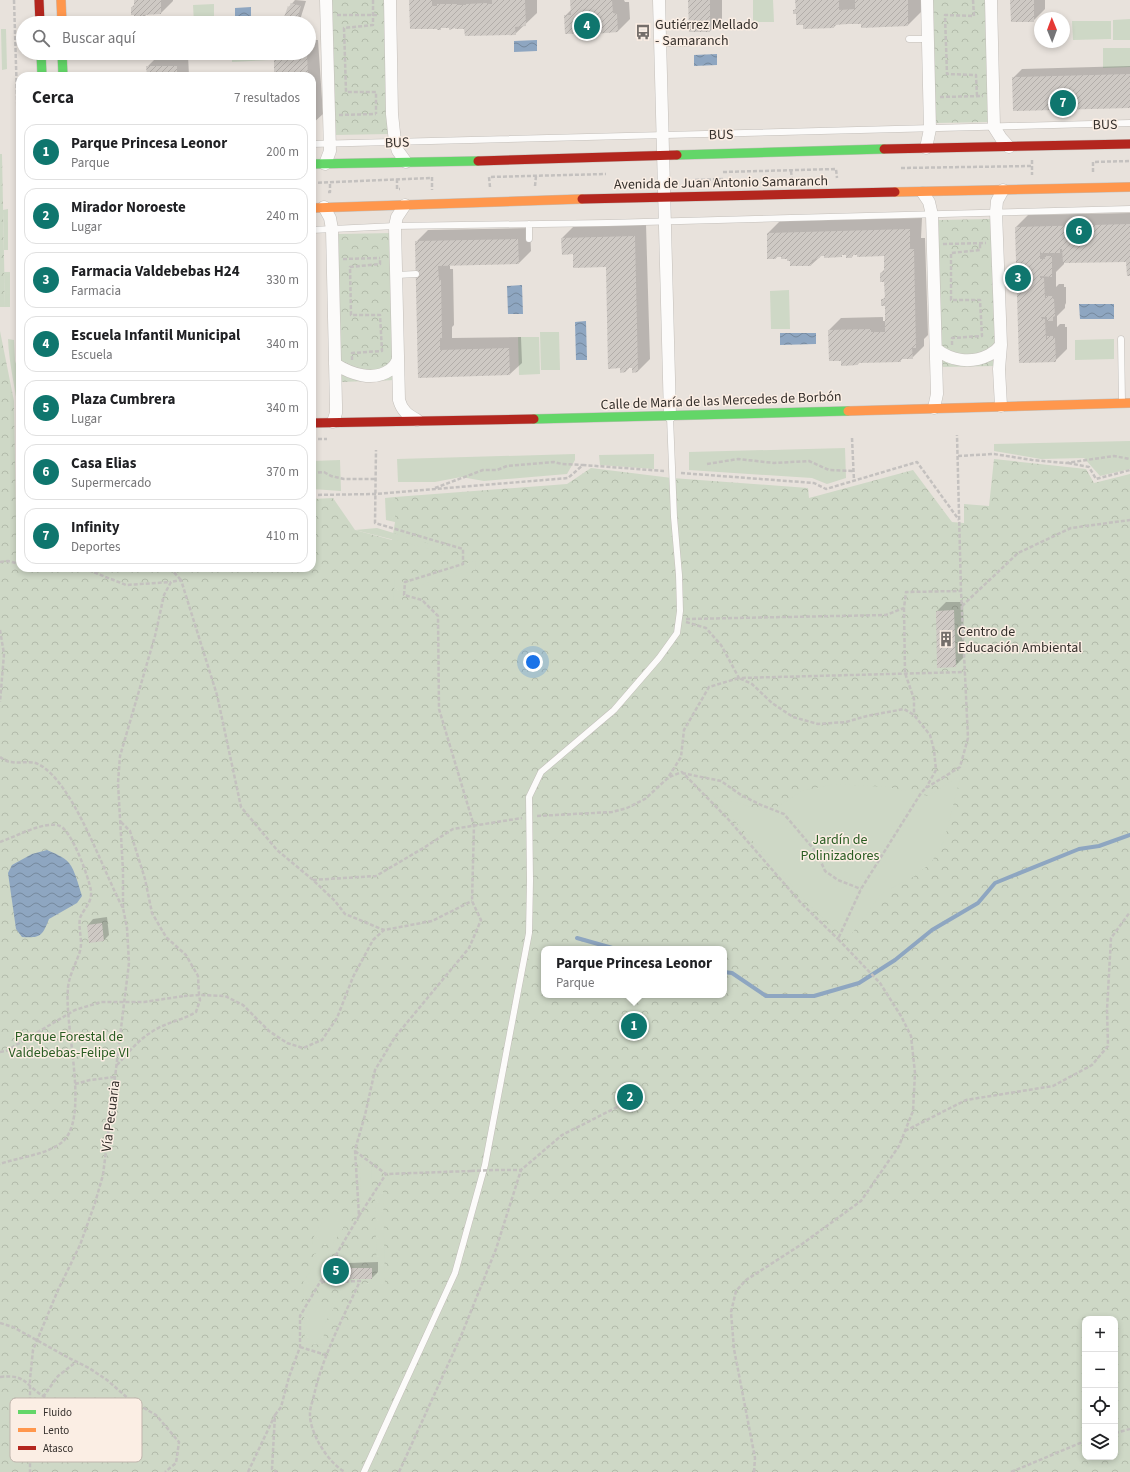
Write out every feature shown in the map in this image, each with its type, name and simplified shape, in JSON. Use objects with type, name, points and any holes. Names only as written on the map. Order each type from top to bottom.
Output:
[{"type":"street","points":[[39,0],[40,16]]},
{"type":"street","points":[[61,0],[62,16]]},
{"type":"street","points":[[325,164],[330,151],[326,0]]},
{"type":"street","points":[[390,0],[392,114],[395,142],[406,162]]},
{"type":"street","points":[[659,0],[670,416]]},
{"type":"street","points":[[926,148],[930,129],[927,0]]},
{"type":"street","points":[[990,0],[994,127],[1009,147]]},
{"type":"street","points":[[41,60],[42,72]]},
{"type":"street","points":[[62,60],[63,72]]},
{"type":"street","name":"Avenida de Juan Antonio Samaranch","points":[[316,164],[1130,144]]},
{"type":"street","name":"Avenida de Juan Antonio Samaranch","points":[[316,208],[664,197],[923,193],[1130,187]]},
{"type":"street","points":[[1001,406],[999,370],[1001,345],[996,212],[997,202],[1003,190]]},
{"type":"street","points":[[923,193],[929,202],[932,215],[937,394],[934,408]]},
{"type":"street","points":[[405,205],[397,217],[395,226],[399,400],[401,407],[406,414],[417,420]]},
{"type":"street","points":[[324,207],[330,218],[332,229],[336,405],[336,413],[333,422]]},
{"type":"street","points":[[936,348],[944,356],[953,359],[969,360],[990,355],[1001,345]]},
{"type":"street","points":[[335,364],[346,371],[370,376],[383,374],[391,370],[398,360]]},
{"type":"street","name":"Calle de María de las Mercedes de Borbón","points":[[316,423],[670,416],[1126,403]]},
{"type":"lane","points":[[909,39],[928,39]]},
{"type":"lane","points":[[660,43],[689,43]]},
{"type":"lane","name":"BUS","points":[[316,144],[1130,124]]},
{"type":"lane","points":[[316,230],[395,226],[932,215],[1130,208]]},
{"type":"lane","points":[[529,239],[530,224]]},
{"type":"lane","points":[[397,275],[416,274]]},
{"type":"lane","points":[[1121,339],[1126,403]]},
{"type":"lane","points":[[364,1472],[455,1273],[484,1165],[529,933],[529,798],[541,772],[614,710],[664,652],[677,633],[680,611],[679,575],[674,517],[670,416]]},
{"type":"path","points":[[14,0],[16,74]]},
{"type":"path","points":[[373,0],[373,25],[344,28],[346,92],[376,92],[376,114]]},
{"type":"path","points":[[973,0],[974,16],[945,15],[947,74],[976,75],[977,96]]},
{"type":"path","points":[[330,16],[380,15]]},
{"type":"path","points":[[933,97],[989,96]]},
{"type":"path","points":[[332,115],[383,114]]},
{"type":"path","points":[[1032,157],[1032,180]]},
{"type":"path","points":[[1093,172],[1093,162],[1130,161]]},
{"type":"path","points":[[902,168],[1032,166]]},
{"type":"path","points":[[723,172],[836,169],[837,178]]},
{"type":"path","points":[[432,172],[432,194]]},
{"type":"path","points":[[490,187],[490,177],[606,174]]},
{"type":"path","points":[[316,183],[432,178]]},
{"type":"path","points":[[695,180],[723,179]]},
{"type":"path","points":[[324,192],[330,192],[330,182]]},
{"type":"path","points":[[953,359],[952,338],[982,336],[980,300],[951,300],[951,253],[980,250],[980,243]]},
{"type":"path","points":[[936,244],[993,243]]},
{"type":"path","points":[[352,373],[352,353],[382,351],[380,315],[351,315],[350,267],[380,264],[380,258]]},
{"type":"path","points":[[336,259],[386,258]]},
{"type":"path","points":[[838,939],[861,889],[921,793],[926,788],[960,767],[968,738],[961,590],[957,435]]},
{"type":"path","points":[[852,438],[854,481]]},
{"type":"path","points":[[359,1216],[355,1150],[376,1070],[395,1037],[469,948],[481,920],[472,901],[474,826],[439,709],[438,616],[422,600],[404,595],[405,582],[463,564],[463,549],[375,523],[376,450]]},
{"type":"path","points":[[958,456],[994,454],[1032,460],[1066,463],[1089,467],[1096,479],[1130,470]]},
{"type":"path","points":[[1066,463],[1114,456],[1130,458]]},
{"type":"path","points":[[707,464],[738,459],[774,463],[809,461],[829,470],[853,472]]},
{"type":"path","points":[[432,490],[484,470],[497,470],[506,466],[554,462],[562,464],[814,483],[826,489],[916,462],[959,520]]},
{"type":"path","points":[[316,495],[376,494],[568,478],[583,465]]},
{"type":"path","points":[[316,473],[324,472],[331,476],[344,479],[376,479]]},
{"type":"path","points":[[962,606],[1018,553],[1071,528],[1130,520]]},
{"type":"path","points":[[0,562],[8,561],[16,563]]},
{"type":"path","points":[[93,572],[126,585],[181,580]]},
{"type":"path","points":[[174,572],[181,580],[217,695],[241,807],[277,850],[313,880],[346,914],[384,930]]},
{"type":"path","points":[[123,908],[123,871],[118,783],[120,756],[155,636],[164,595],[171,582]]},
{"type":"path","points":[[914,715],[914,699],[906,673],[904,608],[906,592],[961,590]]},
{"type":"path","points":[[678,620],[886,615],[904,608]]},
{"type":"path","points":[[678,620],[706,628],[721,645],[739,678],[752,684],[772,703],[792,717],[818,724],[846,722],[867,716],[904,709],[914,715],[930,735],[934,750],[936,770],[926,788]]},
{"type":"path","points":[[0,630],[4,654],[0,702]]},
{"type":"path","points":[[313,880],[376,876],[454,829],[528,817],[612,812],[627,808],[645,799],[669,777],[680,757],[684,730],[710,687],[739,678],[965,672]]},
{"type":"path","name":"Vía Pecuaria","points":[[0,757],[11,762],[31,762],[38,764],[54,775],[71,799],[123,908],[127,928],[129,963],[103,1175],[80,1245],[58,1290],[33,1350],[30,1398]]},
{"type":"path","points":[[669,777],[682,772],[721,781],[741,795],[784,814],[817,853],[825,871],[838,880],[861,889]]},
{"type":"path","points":[[682,772],[728,819],[802,904],[880,983],[901,1016],[911,1036],[914,1073],[913,1111],[899,1146],[861,1201],[802,1244],[746,1280],[736,1291],[731,1312],[734,1350],[755,1458],[754,1472]]},
{"type":"path","points":[[116,1065],[143,1038],[154,1030],[170,1022],[190,1016],[196,1012],[200,1000],[198,976],[186,955],[166,937],[152,913],[145,879],[130,831],[120,821]]},
{"type":"path","points":[[0,842],[41,826],[50,824],[61,826],[70,835],[87,876],[91,892],[89,902],[80,917],[80,950],[72,970],[68,988],[75,1084],[73,1124],[66,1138],[55,1147],[0,1164]]},
{"type":"path","points":[[0,1052],[6,1051],[75,1010],[101,1002],[144,1002],[199,995],[225,996],[243,1005],[269,1031],[287,1043],[303,1048],[322,1040],[338,1018],[353,977],[373,940],[384,930],[432,921],[472,901]]},
{"type":"path","points":[[905,1131],[966,1100],[1053,1086],[1092,1065],[1108,1046],[1107,1010],[1111,938],[1130,912]]},
{"type":"path","points":[[75,1084],[90,1080],[115,1077]]},
{"type":"path","points":[[399,1472],[467,1322],[496,1249],[521,1170],[562,1135],[645,1093]]},
{"type":"path","points":[[355,1150],[386,1174],[521,1170]]},
{"type":"path","points":[[248,1472],[280,1407],[300,1347],[300,1316],[359,1216],[386,1174]]},
{"type":"path","points":[[321,1282],[360,1281],[326,1355],[316,1385],[310,1413],[313,1431],[324,1451],[339,1469],[345,1472]]},
{"type":"path","points":[[0,1323],[13,1327],[107,1380],[128,1398]]},
{"type":"path","points":[[300,1347],[326,1355]]},
{"type":"path","points":[[0,1377],[18,1376],[30,1384],[43,1397],[58,1376],[76,1362]]},
{"type":"path","points":[[142,1406],[156,1415],[179,1442],[176,1462],[165,1472]]},
{"type":"path","points":[[275,1415],[272,1469],[277,1472]]},
{"type":"path","points":[[1118,1432],[1130,1429]]},
{"type":"path","points":[[1011,1472],[1082,1442]]},
{"type":"green space","points":[[331,0],[386,0],[389,134],[334,135]]},
{"type":"green space","points":[[753,0],[773,0],[774,22],[753,22]]},
{"type":"green space","points":[[932,0],[987,0],[990,122],[935,123]]},
{"type":"green space","points":[[214,4],[214,16],[194,16],[193,5]]},
{"type":"green space","points":[[1130,19],[1130,40],[1113,40],[1113,20]]},
{"type":"green space","points":[[1072,21],[1111,21],[1111,39],[1073,40]]},
{"type":"green space","points":[[1,29],[6,29],[7,69],[2,70]]},
{"type":"green space","points":[[1103,48],[1130,48],[1130,67],[1103,68]]},
{"type":"green space","points":[[232,60],[269,60],[232,62]]},
{"type":"green space","points":[[0,154],[2,154],[5,307],[0,307]]},
{"type":"green space","points":[[8,209],[8,250],[4,250],[3,210]]},
{"type":"green space","points":[[993,219],[997,366],[941,367],[938,220]]},
{"type":"green space","points":[[393,233],[397,380],[341,382],[338,234]]},
{"type":"green space","points":[[4,272],[10,272],[10,307],[5,307]]},
{"type":"green space","points":[[789,290],[790,329],[771,329],[770,291]]},
{"type":"green space","name":"Parque Forestal de Valdebebas-Felipe VI","points":[[0,331],[14,401],[16,572],[316,572],[316,499],[333,498],[355,530],[392,540],[395,522],[395,497],[567,484],[591,468],[672,478],[808,488],[809,498],[913,470],[952,522],[964,523],[964,504],[989,506],[994,459],[1086,469],[1094,483],[1130,474],[1130,1472],[0,1472]]},
{"type":"green space","points":[[540,332],[559,332],[560,370],[541,370]]},
{"type":"green space","points":[[518,337],[539,337],[540,374],[519,375]]},
{"type":"green space","points":[[8,339],[14,340],[16,397]]},
{"type":"green space","points":[[1114,339],[1114,359],[1075,360],[1075,340]]},
{"type":"green space","points":[[1130,441],[1130,469],[1100,476],[1084,458],[1041,459],[994,451],[994,444]]},
{"type":"green space","points":[[845,448],[846,478],[827,484],[812,478],[689,470],[689,452]]},
{"type":"green space","points":[[575,454],[575,460],[567,474],[484,481],[461,477],[435,482],[398,482],[397,459]]},
{"type":"green space","points":[[654,454],[654,469],[600,465],[599,455]]},
{"type":"green space","points":[[340,460],[341,491],[316,489],[316,461]]},
{"type":"green space","points":[[395,497],[395,522],[386,520],[385,498]]},
{"type":"green space","points":[[377,528],[450,550],[450,560],[446,562],[446,553],[355,530]]},
{"type":"green space","points":[[476,560],[475,570],[409,588],[409,583]]},
{"type":"green space","points":[[402,577],[402,605],[393,604],[395,579]]},
{"type":"green space","name":"Jardín de Polinizadores","points":[[961,775],[944,841],[931,863],[913,877],[882,893],[847,940],[806,902],[713,796],[769,812],[802,791],[834,784],[888,787],[928,796]]},
{"type":"green space","points":[[360,1160],[371,1167],[372,1192],[364,1205],[361,1206]]},
{"type":"green space","points":[[383,1187],[385,1287],[363,1287],[363,1283],[377,1283],[375,1199]]},
{"type":"green space","points":[[323,1215],[343,1215],[343,1228],[332,1245],[312,1245],[312,1241],[323,1219]]},
{"type":"green space","points":[[314,1254],[326,1254],[327,1266],[304,1301],[303,1282],[314,1266]]},
{"type":"green space","points":[[344,1283],[356,1283],[356,1287],[346,1287],[321,1330],[326,1340],[325,1344],[305,1345],[304,1313],[310,1305],[332,1305]]},
{"type":"water","points":[[251,7],[251,16],[235,16],[235,8]]},
{"type":"water","points":[[537,40],[537,51],[514,52],[514,41]]},
{"type":"water","points":[[717,54],[717,65],[694,66],[694,55]]},
{"type":"water","points":[[522,285],[523,314],[508,314],[507,286]]},
{"type":"water","points":[[1079,304],[1114,304],[1114,319],[1080,319]]},
{"type":"water","points":[[586,321],[587,360],[576,360],[575,322]]},
{"type":"water","points":[[780,333],[816,333],[816,344],[780,345]]},
{"type":"water","points":[[47,850],[62,857],[69,863],[75,874],[82,896],[77,903],[49,919],[40,935],[33,937],[22,937],[16,929],[8,873],[12,865],[32,854]]},
{"type":"building","points":[[134,0],[161,0],[161,14],[134,16],[131,15],[131,7],[134,7]]},
{"type":"building","points":[[409,0],[432,0],[432,6],[437,6],[437,4],[492,4],[492,0],[525,0],[526,26],[515,27],[516,35],[465,36],[464,29],[410,29]]},
{"type":"building","points":[[570,0],[612,0],[613,13],[617,14],[618,32],[594,34],[594,17],[588,17],[588,33],[565,34],[564,15],[571,15]]},
{"type":"building","points":[[688,0],[710,0],[710,32],[689,32]]},
{"type":"building","points":[[795,0],[839,0],[839,10],[855,9],[855,0],[908,0],[908,26],[861,28],[861,24],[848,24],[834,25],[834,28],[803,29],[803,25],[796,25],[796,14],[793,14],[793,10],[796,10]]},
{"type":"building","points":[[1010,0],[1034,0],[1034,22],[1011,22]]},
{"type":"building","points":[[291,3],[301,6],[298,16],[284,16],[288,6],[289,7]]},
{"type":"building","points":[[274,60],[307,60],[308,72],[274,72]]},
{"type":"building","points":[[146,66],[177,66],[177,72],[147,72]]},
{"type":"building","points":[[1130,74],[1130,108],[1013,111],[1012,77]]},
{"type":"building","points":[[1130,224],[1130,276],[1127,276],[1126,262],[1063,263],[1062,249],[1060,249],[1060,253],[1041,253],[1040,250],[1040,259],[1045,259],[1045,256],[1052,256],[1052,277],[1040,276],[1040,278],[1044,278],[1045,299],[1046,296],[1052,296],[1054,299],[1055,316],[1053,317],[1053,321],[1047,321],[1047,317],[1041,317],[1042,319],[1045,319],[1046,339],[1047,336],[1053,336],[1053,338],[1055,338],[1056,362],[1019,363],[1015,227]]},
{"type":"building","points":[[910,229],[910,249],[914,249],[916,348],[912,348],[913,359],[901,359],[901,362],[858,363],[858,365],[841,366],[841,361],[829,361],[828,330],[871,329],[871,332],[885,332],[885,306],[881,306],[881,299],[885,299],[884,282],[880,282],[880,273],[884,272],[884,256],[857,257],[857,255],[852,255],[852,258],[846,258],[846,255],[842,255],[842,257],[824,258],[824,256],[820,256],[820,258],[812,260],[811,266],[790,266],[790,261],[787,261],[787,259],[781,259],[781,257],[776,257],[776,259],[767,259],[767,233]]},
{"type":"building","points":[[635,236],[638,372],[632,373],[632,368],[626,368],[626,372],[620,373],[620,368],[608,369],[606,267],[573,268],[573,254],[562,255],[561,238]]},
{"type":"building","points":[[518,239],[519,264],[438,266],[439,280],[441,280],[442,338],[440,338],[440,350],[509,348],[510,375],[418,378],[415,241]]},
{"type":"building","name":"Centro de Educación Ambiental","points":[[954,610],[956,667],[937,668],[936,611]]},
{"type":"building","points":[[102,923],[104,941],[89,943],[87,925]]},
{"type":"building","points":[[342,1268],[372,1268],[372,1279],[343,1279]]},
{"type":"waterway","points":[[727,972],[732,973],[766,996],[814,996],[859,983],[895,960],[932,930],[978,903],[995,883],[1079,849],[1099,846],[1130,835]]},
{"type":"waterway","points":[[577,938],[605,946]]},
{"type":"traffic: fast","points":[[41,60],[42,72]]},
{"type":"traffic: fast","points":[[62,60],[63,72]]},
{"type":"traffic: fast","points":[[677,155],[884,149]]},
{"type":"traffic: fast","points":[[316,164],[478,161]]},
{"type":"traffic: fast","points":[[534,419],[848,411]]},
{"type":"traffic: slow","points":[[61,0],[62,16]]},
{"type":"traffic: slow","points":[[895,192],[1130,187]]},
{"type":"traffic: slow","points":[[316,208],[582,199]]},
{"type":"traffic: slow","points":[[848,411],[1130,403]]},
{"type":"traffic: jam","points":[[39,0],[40,16]]},
{"type":"traffic: jam","points":[[884,149],[1130,144]]},
{"type":"traffic: jam","points":[[478,161],[677,155]]},
{"type":"traffic: jam","points":[[582,199],[895,192]]},
{"type":"traffic: jam","points":[[316,423],[534,419]]},
{"type":"place","name":"Escuela Infantil Municipal","points":[[587,26]]},
{"type":"place","name":"Gutiérrez Mellado - Samaranch","points":[[643,32]]},
{"type":"place","name":"Infinity","points":[[1063,103]]},
{"type":"place","name":"Casa Elias","points":[[1079,231]]},
{"type":"place","name":"Farmacia Valdebebas H24","points":[[1018,278]]},
{"type":"place","name":"Centro de Educación Ambiental","points":[[946,639]]},
{"type":"place","name":"Parque Princesa Leonor","points":[[634,1026]]},
{"type":"place","name":"Mirador Noroeste","points":[[630,1097]]},
{"type":"place","name":"Plaza Cumbrera","points":[[336,1271]]}]
